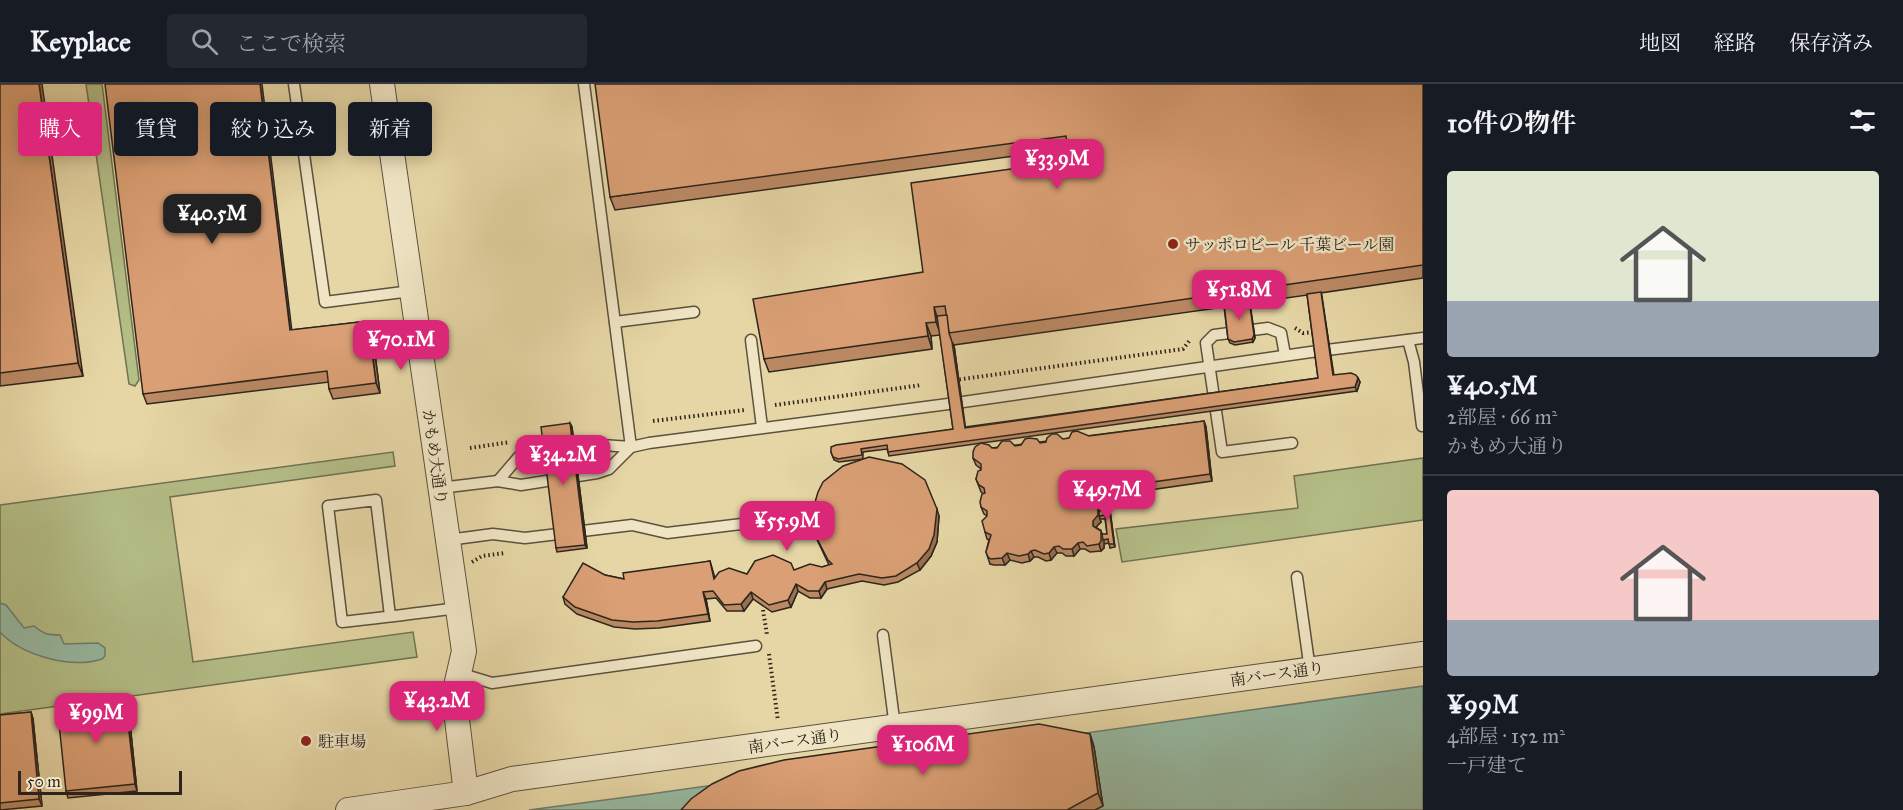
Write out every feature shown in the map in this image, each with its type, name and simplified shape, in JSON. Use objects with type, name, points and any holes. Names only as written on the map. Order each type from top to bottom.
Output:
[{"type":"street","name":"かもめ大通り","points":[[382,84],[458,608],[461,662],[454,695],[466,793]]},
{"type":"street","name":"南バース通り","points":[[348,810],[466,793],[512,779],[1423,654]]},
{"type":"lane","points":[[294,84],[325,302],[411,291]]},
{"type":"lane","points":[[584,84],[632,447]]},
{"type":"lane","points":[[615,322],[694,312]]},
{"type":"lane","points":[[1285,356],[1281,333],[1268,328],[1214,335],[1206,343],[1222,452],[1292,443]]},
{"type":"lane","points":[[498,482],[522,453],[587,444],[632,447],[762,427],[1423,338]]},
{"type":"lane","points":[[751,340],[762,427]]},
{"type":"lane","points":[[1408,340],[1414,362],[1422,426]]},
{"type":"lane","points":[[440,488],[498,482],[521,485],[597,473],[609,469],[632,447]]},
{"type":"lane","points":[[390,616],[376,500],[328,506],[342,622],[458,608]]},
{"type":"lane","points":[[448,540],[493,534],[525,538],[632,525],[667,533],[766,520]]},
{"type":"lane","points":[[1297,577],[1310,670]]},
{"type":"lane","points":[[883,635],[895,727]]},
{"type":"lane","points":[[461,662],[492,683],[756,646]]},
{"type":"path","points":[[1294,328],[1303,333],[1320,331]]},
{"type":"path","points":[[953,380],[1184,349],[1194,335]]},
{"type":"path","points":[[775,405],[922,385]]},
{"type":"path","points":[[652,422],[748,409]]},
{"type":"path","points":[[470,448],[512,442]]},
{"type":"path","points":[[763,610],[767,640]]},
{"type":"path","points":[[769,651],[779,725]]},
{"type":"shaded area","points":[[86,84],[102,84],[139,380],[135,386],[129,384],[96,156],[102,156],[102,102],[89,102]]},
{"type":"shaded area","points":[[393,452],[395,466],[170,497],[193,662],[413,632],[417,657],[0,714],[0,505]]},
{"type":"shaded area","points":[[1423,458],[1423,520],[1122,562],[1116,529],[1298,508],[1294,476]]},
{"type":"shaded area","points":[[0,603],[6,605],[24,628],[34,626],[46,634],[60,635],[64,644],[98,643],[105,648],[105,656],[90,662],[62,661],[21,648],[0,632]]},
{"type":"shaded area","points":[[1423,686],[1423,810],[529,810],[650,794]]},
{"type":"building","points":[[0,84],[39,84],[42,102],[18,102],[18,156],[49,156],[78,363],[0,373]]},
{"type":"building","points":[[105,84],[260,84],[262,102],[210,102],[210,156],[269,156],[290,330],[368,321],[376,383],[329,389],[327,371],[143,394]]},
{"type":"building","name":"サッポロビール 千葉ビール園","points":[[595,84],[1423,84],[1423,265],[949,333],[945,306],[934,307],[936,322],[926,323],[928,336],[764,359],[753,299],[923,272],[911,183],[1069,161],[1066,136],[610,197]]},
{"type":"building","points":[[1321,292],[1333,375],[1351,373],[1356,375],[1358,378],[1355,387],[888,452],[887,445],[861,449],[862,455],[838,459],[833,457],[831,452],[831,447],[836,445],[953,429],[937,316],[947,315],[965,428],[1318,378],[1307,294]]},
{"type":"building","points":[[1249,299],[1254,335],[1252,339],[1234,342],[1228,339],[1224,303]]},
{"type":"building","points":[[1204,421],[1210,474],[1095,490],[1089,498],[1090,502],[1098,508],[1098,515],[1093,521],[1093,526],[1101,531],[1099,544],[1087,546],[1083,542],[1078,543],[1072,549],[1054,547],[1049,553],[1044,554],[1035,550],[1019,556],[1007,553],[1002,558],[988,557],[986,552],[991,535],[985,532],[982,521],[987,516],[987,511],[981,507],[980,502],[982,494],[985,493],[984,488],[976,479],[978,471],[981,470],[981,464],[973,458],[975,447],[981,443],[997,448],[1002,441],[1010,441],[1015,446],[1021,445],[1025,439],[1029,438],[1037,439],[1040,443],[1046,442],[1052,434],[1057,434],[1063,439],[1069,438],[1072,432],[1077,431],[1089,436]]},
{"type":"building","points":[[570,423],[585,545],[556,548],[541,427]]},
{"type":"building","points":[[869,457],[902,464],[925,480],[937,509],[934,535],[929,549],[917,563],[896,576],[882,578],[859,574],[825,582],[819,591],[808,591],[796,584],[788,600],[769,605],[751,592],[741,604],[724,605],[713,591],[703,592],[708,614],[657,621],[612,620],[575,607],[563,597],[583,563],[605,575],[624,579],[623,573],[710,561],[714,579],[719,572],[729,568],[747,574],[755,561],[773,555],[791,563],[794,570],[810,564],[822,567],[832,564],[813,531],[813,509],[818,492],[823,482],[843,466]]},
{"type":"building","points":[[1103,493],[1107,493],[1114,544],[1109,544],[1108,539],[1103,540],[1102,534],[1107,534],[1105,515],[1099,516],[1099,511],[1105,510]]},
{"type":"building","points":[[125,697],[135,784],[66,791],[57,704]]},
{"type":"building","points":[[31,712],[39,799],[0,803],[0,715]]},
{"type":"building","points":[[1039,724],[1090,734],[1098,793],[1067,810],[681,810],[691,799],[712,784],[739,771],[784,760]]},
{"type":"place","name":"サッポロビール 千葉ビール園","points":[[1173,244]]},
{"type":"place","name":"駐車場","points":[[306,741]]}]
